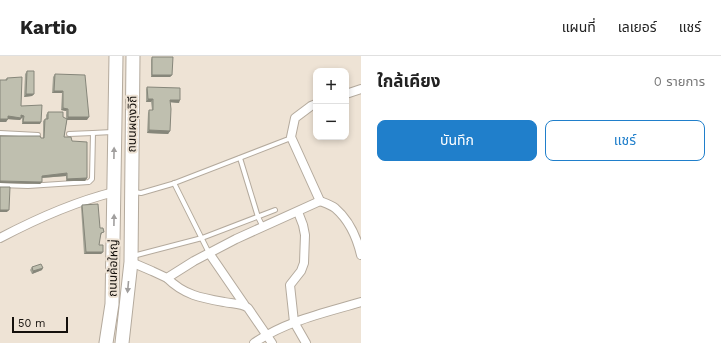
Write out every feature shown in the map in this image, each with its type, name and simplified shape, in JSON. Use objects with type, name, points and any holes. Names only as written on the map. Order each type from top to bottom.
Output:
[{"type":"main road","name":"ถนนผดุงวิถี","points":[[114,192],[116,56]]},
{"type":"main road","name":"ถนนผดุงวิถี","points":[[131,192],[133,56]]},
{"type":"main road","name":"ถนนค้อใหญ่","points":[[106,343],[112,304],[114,192]]},
{"type":"main road","name":"ถนนค้อใหญ่","points":[[122,343],[131,260],[131,192]]},
{"type":"street","points":[[349,93],[361,89]]},
{"type":"street","points":[[313,105],[295,118],[292,137],[320,202]]},
{"type":"street","points":[[0,238],[35,220],[99,196],[114,192]]},
{"type":"street","points":[[167,278],[209,253],[320,202],[334,207],[350,226],[357,241],[361,255]]},
{"type":"street","points":[[298,212],[305,235],[304,263],[301,271],[290,285],[294,322],[306,343]]},
{"type":"street","points":[[209,253],[272,343]]},
{"type":"street","points":[[131,260],[167,278],[176,287],[191,295],[215,301],[244,304]]},
{"type":"street","points":[[254,343],[266,335],[294,322],[361,302]]},
{"type":"lane","points":[[69,134],[115,132]]},
{"type":"lane","points":[[0,133],[38,134]]},
{"type":"lane","points":[[0,185],[28,186],[89,182],[92,178],[93,133]]},
{"type":"lane","points":[[131,192],[141,193],[174,183],[292,137]]},
{"type":"lane","points":[[240,158],[258,217],[264,227]]},
{"type":"lane","points":[[174,183],[209,253]]},
{"type":"lane","points":[[131,260],[202,238],[275,210]]},
{"type":"building","points":[[152,57],[173,57],[172,75],[152,75]]},
{"type":"building","points":[[27,71],[34,71],[34,94],[26,94]]},
{"type":"building","points":[[55,74],[85,75],[89,117],[68,117],[68,109],[63,108],[63,91],[54,91]]},
{"type":"building","points":[[22,77],[21,106],[42,105],[41,122],[23,122],[24,116],[21,115],[21,118],[8,116],[8,119],[0,119],[0,80]]},
{"type":"building","points":[[147,87],[180,88],[180,100],[170,100],[170,131],[149,130],[149,110],[153,110],[153,99],[148,99]]},
{"type":"building","points":[[48,112],[63,112],[63,117],[67,119],[64,137],[71,137],[72,141],[87,142],[87,178],[67,179],[67,173],[42,176],[42,182],[0,181],[0,136],[40,136],[41,138],[44,138],[45,119],[48,119]]},
{"type":"building","points":[[0,187],[10,187],[9,210],[0,210]]},
{"type":"building","points":[[98,204],[100,228],[103,228],[104,232],[101,233],[99,245],[103,245],[103,252],[86,252],[82,205]]},
{"type":"building","points":[[41,264],[43,268],[33,271],[32,267]]}]
